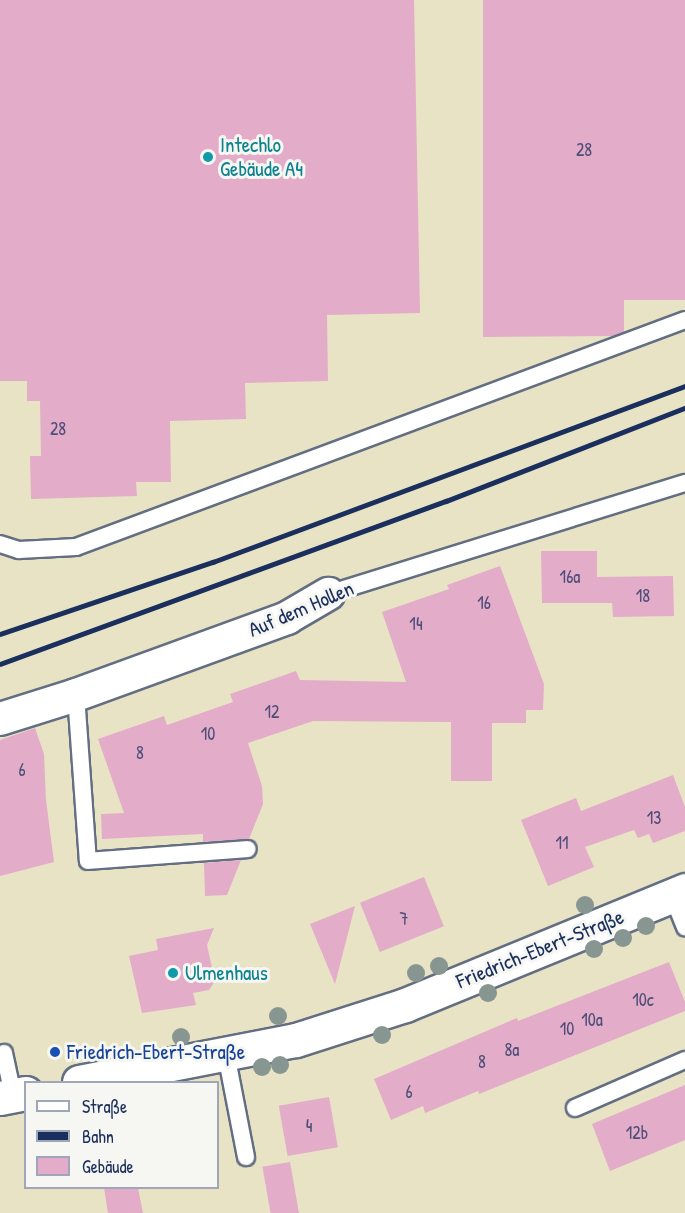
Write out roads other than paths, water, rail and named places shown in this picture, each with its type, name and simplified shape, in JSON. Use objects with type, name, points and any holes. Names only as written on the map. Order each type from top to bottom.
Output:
[{"type":"street","name":"Auf dem Hollen","points":[[0,719],[76,695],[287,618],[328,594]]},
{"type":"street","name":"Friedrich-Ebert-Straße","points":[[89,1081],[296,1041],[405,1005],[679,892]]},
{"type":"lane","points":[[0,544],[19,550],[76,548],[685,320]]},
{"type":"lane","name":"Auf dem Hollen","points":[[328,594],[679,484]]},
{"type":"lane","points":[[76,695],[88,861],[248,849]]},
{"type":"lane","points":[[679,892],[685,927]]},
{"type":"lane","points":[[4,1053],[13,1096]]},
{"type":"lane","points":[[226,1054],[246,1157]]},
{"type":"lane","points":[[575,1108],[685,1060]]},
{"type":"railway","points":[[0,634],[213,562],[685,386]]},
{"type":"railway","points":[[0,664],[446,501],[685,408]]},
{"type":"place","name":"Intechlo Gebäude A4","points":[[208,157]]},
{"type":"place","name":"Ulmenhaus","points":[[173,973]]},
{"type":"place","name":"Friedrich-Ebert-Straße","points":[[55,1052]]}]
